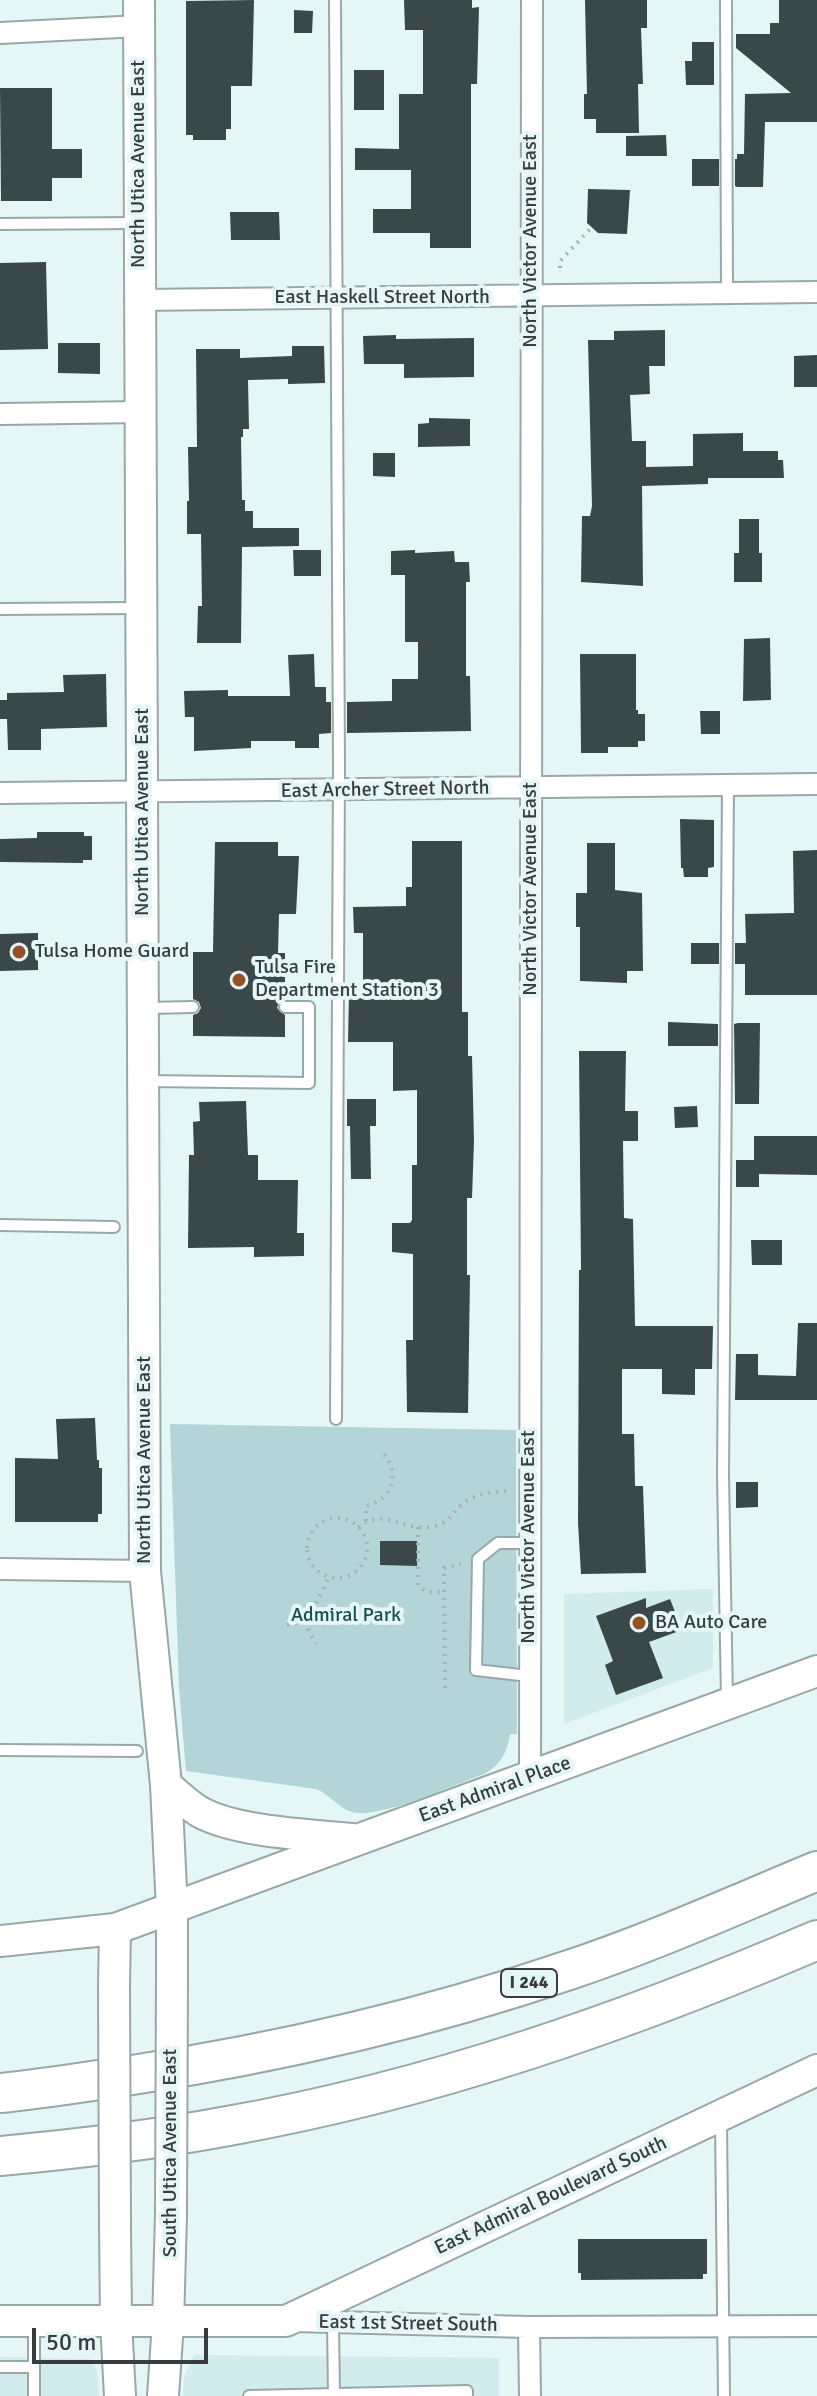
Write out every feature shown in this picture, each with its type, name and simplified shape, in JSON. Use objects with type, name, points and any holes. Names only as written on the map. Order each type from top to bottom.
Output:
[{"type":"highway","name":"I 244","points":[[0,2093],[231,2060],[334,2039],[460,2005],[571,1970],[817,1871]]},
{"type":"highway","points":[[0,2156],[92,2147],[230,2126],[369,2094],[473,2066],[609,2023],[817,1940]]},
{"type":"main road","name":"North Utica Avenue East","points":[[140,13],[145,1571],[166,1785],[172,1910]]},
{"type":"main road","name":"East Admiral Place","points":[[172,1910],[817,1671]]},
{"type":"main road","points":[[166,1785],[203,1814],[225,1821],[257,1828],[359,1840]]},
{"type":"main road","points":[[0,1941],[115,1929],[172,1910]]},
{"type":"main road","name":"South Utica Avenue East","points":[[163,2396],[171,2215],[172,1910]]},
{"type":"main road","points":[[115,1929],[116,2322],[120,2396]]},
{"type":"main road","name":"East Admiral Boulevard South","points":[[168,2323],[286,2321],[333,2311],[817,2070]]},
{"type":"main road","points":[[0,2321],[168,2323]]},
{"type":"street","name":"North Victor Avenue East","points":[[530,1778],[532,0]]},
{"type":"street","points":[[0,33],[140,13]]},
{"type":"street","name":"East Haskell Street North","points":[[139,300],[817,292]]},
{"type":"street","points":[[0,414],[142,412]]},
{"type":"street","name":"East Archer Street North","points":[[0,793],[817,784]]},
{"type":"street","points":[[0,1569],[145,1571]]},
{"type":"street","name":"East 1st Street South","points":[[333,2311],[529,2327],[817,2326]]},
{"type":"street","points":[[529,2327],[530,2396]]},
{"type":"lane","points":[[335,0],[339,791],[336,1419]]},
{"type":"lane","points":[[726,0],[727,293]]},
{"type":"lane","points":[[0,224],[139,223]]},
{"type":"lane","points":[[0,609],[142,608]]},
{"type":"lane","points":[[727,1704],[723,1459],[728,785]]},
{"type":"lane","points":[[144,1008],[193,1007]]},
{"type":"lane","points":[[144,1081],[309,1083],[309,1007],[285,1007]]},
{"type":"lane","points":[[0,1225],[114,1227]]},
{"type":"lane","points":[[529,1676],[476,1670],[478,1559],[498,1543],[530,1543]]},
{"type":"lane","points":[[0,1750],[137,1751]]},
{"type":"lane","points":[[721,2116],[724,2396]]},
{"type":"lane","points":[[333,2311],[334,2395]]},
{"type":"lane","points":[[34,2322],[34,2396]]},
{"type":"lane","points":[[0,2367],[34,2367]]},
{"type":"lane","points":[[249,2396],[467,2391],[467,2396]]},
{"type":"path","points":[[560,268],[560,261],[592,227]]},
{"type":"path","points":[[365,1522],[366,1506],[382,1500],[393,1481],[391,1467],[383,1453]]},
{"type":"path","points":[[358,1527],[385,1517],[418,1527],[438,1526],[451,1519],[472,1498],[483,1493],[530,1491]]},
{"type":"path","points":[[343,1519],[358,1527],[366,1546],[362,1564],[348,1575],[329,1576],[312,1565],[307,1546],[309,1536],[323,1521],[343,1519]]},
{"type":"path","points":[[418,1527],[418,1585],[427,1592],[444,1592]]},
{"type":"path","points":[[445,1688],[444,1568],[478,1559]]},
{"type":"path","points":[[287,1625],[309,1618],[329,1576]]},
{"type":"path","points":[[304,1622],[316,1644]]},
{"type":"shaded area","points":[[713,1589],[713,1668],[564,1724],[564,1594]]},
{"type":"shaded area","points":[[194,2355],[499,2358],[499,2396],[183,2396],[184,2378]]},
{"type":"shaded area","points":[[0,2357],[89,2359],[97,2370],[99,2396],[0,2396]]},
{"type":"green space","name":"Admiral Park","points":[[170,1424],[516,1430],[517,1734],[510,1734],[505,1752],[495,1767],[417,1800],[364,1813],[347,1810],[316,1789],[186,1771],[179,1688]]},
{"type":"building","points":[[254,0],[252,86],[231,86],[231,129],[226,129],[226,140],[193,140],[193,135],[186,135],[186,1]]},
{"type":"building","points":[[404,0],[472,0],[472,8],[479,7],[477,84],[471,84],[471,248],[430,248],[430,233],[373,233],[373,209],[411,209],[411,170],[355,170],[355,148],[399,149],[399,94],[423,94],[423,30],[405,30]]},
{"type":"building","points":[[585,0],[647,0],[647,28],[641,28],[643,84],[638,84],[639,133],[596,133],[596,119],[584,119],[584,94],[587,94]]},
{"type":"building","points":[[779,0],[817,0],[817,122],[765,122],[763,187],[737,187],[735,159],[737,154],[744,154],[745,94],[791,93],[736,48],[736,34],[770,34],[770,23],[779,23]]},
{"type":"building","points":[[294,10],[313,11],[312,33],[294,33]]},
{"type":"building","points":[[692,42],[714,42],[714,85],[686,85],[685,61],[692,61]]},
{"type":"building","points":[[354,70],[384,70],[384,110],[354,110]]},
{"type":"building","points":[[0,88],[52,88],[52,149],[82,149],[82,178],[52,178],[52,201],[1,201]]},
{"type":"building","points":[[666,135],[667,156],[626,156],[626,136]]},
{"type":"building","points":[[692,159],[719,159],[719,186],[692,186]]},
{"type":"building","points":[[588,189],[630,190],[627,234],[598,233],[587,223]]},
{"type":"building","points":[[230,212],[279,212],[280,240],[231,240]]},
{"type":"building","points":[[46,262],[48,349],[0,350],[0,263]]},
{"type":"building","points":[[665,330],[665,366],[649,366],[650,394],[630,395],[632,441],[646,441],[646,467],[693,466],[693,434],[743,433],[743,451],[778,451],[778,460],[783,460],[784,478],[708,478],[708,484],[642,486],[643,586],[581,582],[582,516],[590,516],[592,506],[588,340],[614,340],[614,331]]},
{"type":"building","points":[[396,335],[396,339],[474,338],[474,377],[404,378],[404,364],[364,364],[363,336]]},
{"type":"building","points":[[58,343],[100,343],[100,374],[58,373]]},
{"type":"building","points":[[292,346],[324,346],[325,383],[288,384],[288,379],[248,380],[249,429],[243,429],[241,437],[242,500],[245,500],[245,511],[253,511],[253,528],[299,528],[299,546],[242,547],[241,643],[197,643],[198,606],[202,606],[201,534],[187,534],[188,447],[197,447],[196,349],[240,349],[240,358],[292,356]]},
{"type":"building","points":[[817,355],[817,387],[794,387],[794,356]]},
{"type":"building","points":[[429,418],[470,419],[470,446],[418,447],[418,424],[429,423]]},
{"type":"building","points":[[373,453],[395,453],[395,477],[373,476]]},
{"type":"building","points":[[739,519],[759,519],[762,582],[734,582],[734,553],[739,553]]},
{"type":"building","points":[[293,550],[321,550],[321,576],[294,576]]},
{"type":"building","points":[[415,550],[415,553],[454,551],[455,562],[469,562],[470,582],[466,582],[466,676],[470,676],[471,731],[347,733],[347,702],[392,701],[392,679],[418,679],[418,642],[405,642],[405,575],[391,575],[391,551]]},
{"type":"building","points":[[770,638],[771,700],[743,701],[744,639]]},
{"type":"building","points":[[314,654],[315,687],[326,687],[326,702],[331,702],[331,733],[319,734],[319,748],[295,748],[295,741],[251,741],[251,748],[194,751],[194,717],[185,717],[184,691],[228,690],[228,696],[290,696],[288,655]]},
{"type":"building","points":[[580,654],[636,654],[636,710],[638,714],[645,714],[645,741],[638,741],[638,747],[608,747],[608,753],[581,753]]},
{"type":"building","points":[[106,674],[107,727],[41,729],[41,750],[8,750],[7,719],[0,719],[0,700],[7,700],[7,693],[64,692],[63,675]]},
{"type":"building","points":[[700,711],[720,711],[720,734],[701,734]]},
{"type":"building","points":[[680,819],[714,820],[714,867],[708,868],[708,877],[684,877]]},
{"type":"building","points":[[37,832],[84,832],[84,836],[92,836],[92,860],[83,860],[83,863],[0,862],[0,839],[37,838]]},
{"type":"building","points":[[412,841],[462,841],[462,1012],[468,1012],[474,1141],[472,1198],[467,1198],[467,1275],[470,1275],[468,1413],[407,1412],[406,1340],[413,1340],[413,1254],[392,1252],[392,1223],[410,1223],[412,1220],[412,1165],[417,1165],[417,1090],[393,1091],[393,1042],[348,1042],[349,992],[363,992],[363,933],[354,933],[353,907],[406,906],[406,887],[412,887]]},
{"type":"building","points":[[215,842],[278,842],[278,856],[299,856],[296,914],[279,914],[278,953],[285,953],[285,999],[279,1002],[277,1008],[285,1015],[285,1037],[193,1036],[193,1015],[201,1008],[199,1002],[193,999],[193,952],[213,952]]},
{"type":"building","points":[[587,843],[615,843],[615,890],[642,893],[643,971],[627,971],[627,983],[580,981],[580,927],[576,927],[576,893],[587,893]]},
{"type":"building","points":[[817,850],[817,995],[745,995],[745,964],[735,964],[735,943],[746,943],[745,914],[794,913],[793,851]]},
{"type":"building","name":"Tulsa Home Guard","points":[[38,933],[38,970],[0,971],[0,934]]},
{"type":"building","points":[[691,943],[719,943],[719,964],[691,964]]},
{"type":"building","points":[[668,1022],[718,1024],[718,1046],[668,1046]]},
{"type":"building","points":[[760,1023],[759,1104],[735,1104],[734,1024]]},
{"type":"building","points":[[579,1051],[626,1051],[625,1111],[638,1111],[638,1141],[623,1141],[624,1218],[633,1219],[635,1326],[713,1326],[712,1369],[695,1369],[695,1395],[662,1394],[662,1369],[622,1369],[622,1434],[634,1434],[635,1486],[643,1486],[646,1573],[581,1574],[578,1523],[581,1270]]},
{"type":"building","points":[[347,1099],[376,1099],[376,1126],[370,1126],[371,1179],[351,1179]]},
{"type":"building","points":[[246,1101],[248,1155],[258,1155],[258,1180],[298,1180],[297,1233],[304,1233],[304,1256],[254,1257],[254,1247],[188,1248],[189,1155],[194,1155],[193,1122],[200,1121],[199,1102]]},
{"type":"building","points":[[697,1106],[698,1127],[675,1128],[674,1107]]},
{"type":"building","points":[[754,1136],[817,1136],[817,1175],[759,1174],[759,1187],[736,1187],[736,1160],[754,1160]]},
{"type":"building","points":[[751,1240],[782,1240],[782,1265],[752,1265]]},
{"type":"building","points":[[798,1323],[817,1323],[817,1400],[735,1400],[736,1354],[758,1354],[758,1375],[796,1376]]},
{"type":"building","points":[[95,1418],[97,1460],[99,1468],[102,1468],[102,1514],[98,1514],[98,1522],[15,1522],[15,1458],[58,1459],[56,1419]]},
{"type":"building","points":[[736,1482],[758,1482],[758,1507],[736,1508]]},
{"type":"building","points":[[380,1541],[417,1541],[417,1566],[380,1565]]},
{"type":"building","points":[[646,1598],[646,1608],[670,1599],[682,1630],[649,1642],[663,1678],[616,1695],[605,1665],[613,1661],[596,1616]]},
{"type":"building","points":[[578,2239],[707,2239],[707,2274],[703,2274],[703,2279],[581,2280],[581,2273],[578,2273]]},
{"type":"place","name":"Tulsa Home Guard","points":[[19,952]]},
{"type":"place","name":"Tulsa Fire Department Station 3","points":[[239,980]]},
{"type":"place","name":"BA Auto Care","points":[[639,1623]]}]
